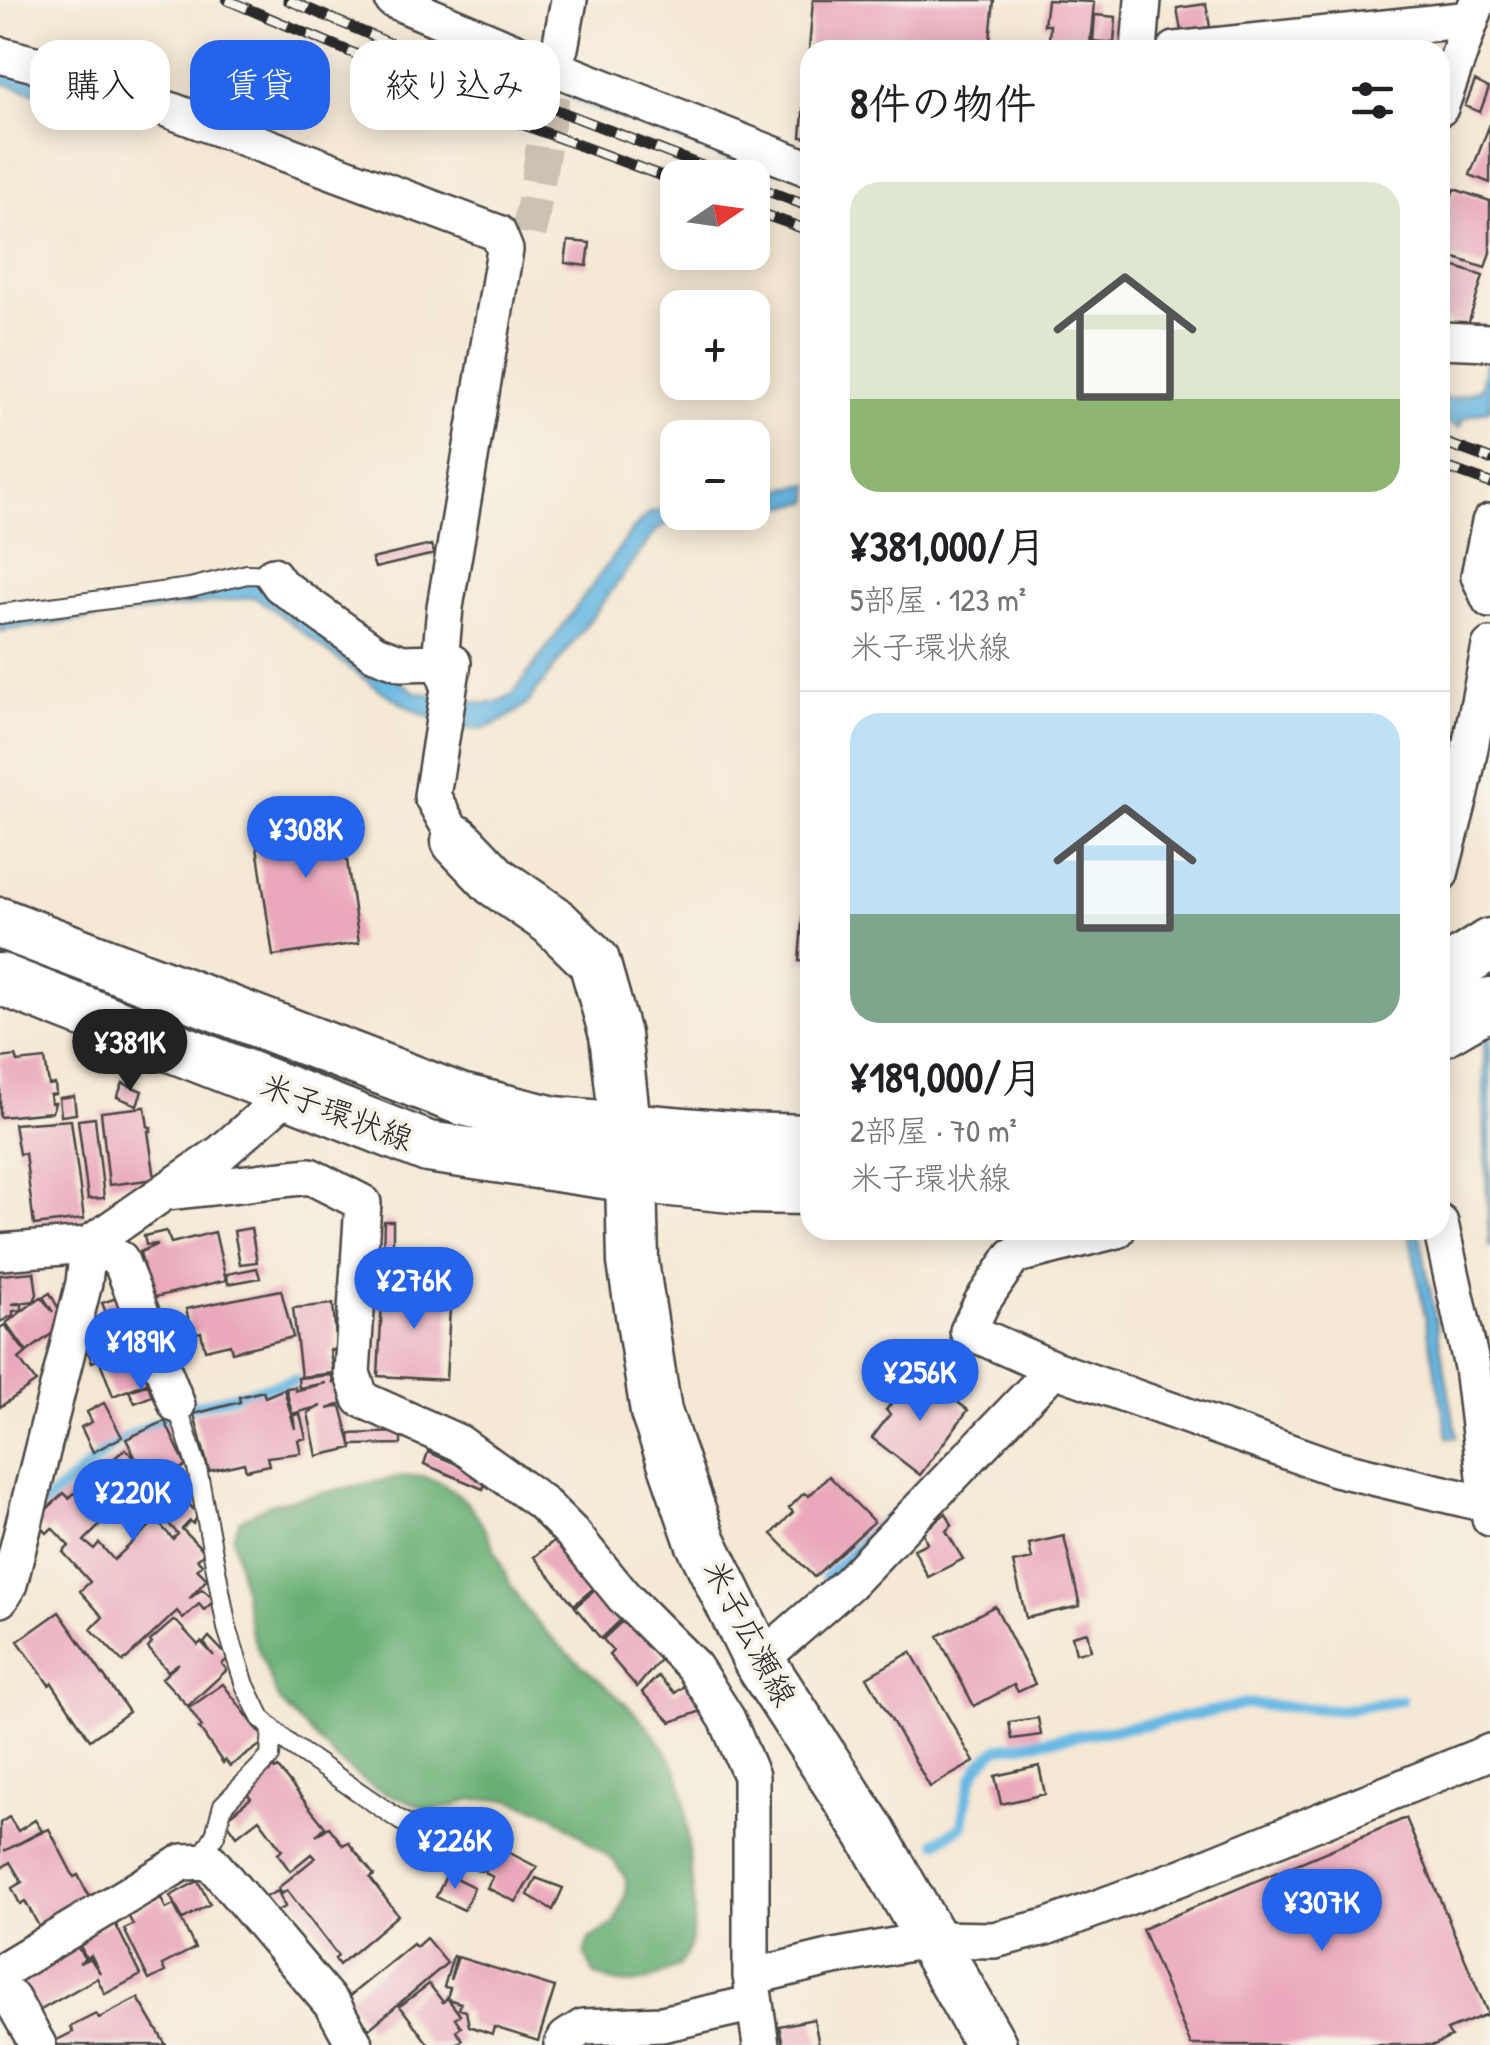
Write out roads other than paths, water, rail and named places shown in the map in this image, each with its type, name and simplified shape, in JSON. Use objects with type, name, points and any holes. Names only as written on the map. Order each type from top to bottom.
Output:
[{"type":"main road","name":"米子広瀬線","points":[[457,841],[496,881],[552,920],[594,961],[615,1035],[628,1153],[633,1262],[656,1412],[701,1542],[759,1661],[870,1832],[991,2045]]},
{"type":"main road","name":"米子環状線","points":[[0,923],[460,1098],[554,1122],[628,1153]]},
{"type":"main road","points":[[1450,970],[1490,944]]},
{"type":"main road","name":"米子環状線","points":[[0,979],[428,1147],[628,1153]]},
{"type":"main road","points":[[1450,1026],[1490,1002]]},
{"type":"main road","points":[[628,1153],[800,1141]]},
{"type":"main road","points":[[628,1153],[742,1188],[800,1189]]},
{"type":"street","points":[[394,0],[800,164]]},
{"type":"street","points":[[560,48],[569,0]]},
{"type":"street","points":[[1140,40],[1143,0]]},
{"type":"street","points":[[1250,40],[1474,10],[1450,79]]},
{"type":"street","points":[[0,54],[76,74],[498,232],[505,250],[445,607],[445,679]]},
{"type":"street","points":[[457,841],[432,796],[445,679],[529,234]]},
{"type":"street","points":[[1450,340],[1488,342]]},
{"type":"street","points":[[1490,522],[1480,576],[1490,600]]},
{"type":"street","points":[[273,575],[280,585],[375,653],[445,679]]},
{"type":"street","points":[[1450,838],[1490,646]]},
{"type":"street","points":[[0,1599],[9,1584],[84,1283],[88,1246],[221,1153],[288,1094]]},
{"type":"street","points":[[166,1192],[310,1176],[362,1203],[352,1373],[361,1400],[459,1443],[542,1502],[624,1597],[694,1667],[726,1719],[751,1776],[753,1990],[761,2045]]},
{"type":"street","points":[[1077,1240],[1013,1256],[968,1331],[1054,1369],[1334,1468],[1489,1509],[1472,1367],[1444,1240]]},
{"type":"street","points":[[0,1252],[88,1246],[120,1260],[177,1405]]},
{"type":"street","points":[[759,1661],[849,1583],[1054,1369]]},
{"type":"street","points":[[562,2045],[583,2027],[662,2024],[828,1958],[932,1939],[994,1940],[1046,1927],[1182,1877],[1490,1752]]},
{"type":"street","points":[[0,1972],[183,1862],[210,1861],[334,2007],[355,2045]]},
{"type":"street","points":[[0,1993],[12,1998],[38,2045]]},
{"type":"lane","points":[[0,614],[190,588],[246,574],[273,575]]},
{"type":"lane","points":[[177,1405],[197,1468],[228,1628],[245,1685],[260,1718],[402,1822],[480,1861]]},
{"type":"lane","points":[[200,1860],[215,1835],[223,1805],[270,1757],[272,1730]]},
{"type":"water","points":[[0,65],[30,72],[30,91],[0,82]]},
{"type":"water","points":[[1490,342],[1490,409],[1463,418],[1459,427],[1450,423],[1450,398],[1481,389]]},
{"type":"water","points":[[800,486],[800,504],[770,508],[770,491]]},
{"type":"water","points":[[660,510],[660,528],[527,704],[501,721],[479,729],[443,722],[387,694],[255,597],[0,631],[0,622],[197,597],[198,592],[247,581],[267,586],[415,692],[485,704],[514,693],[633,529],[649,513]]},
{"type":"water","points":[[1490,916],[1490,1248],[1484,1082]]},
{"type":"water","points":[[1411,1240],[1421,1240],[1457,1437],[1448,1438]]},
{"type":"waterway","points":[[577,97],[741,160]]},
{"type":"waterway","points":[[193,1406],[295,1380]]},
{"type":"waterway","points":[[44,1504],[115,1443],[172,1415]]},
{"type":"waterway","points":[[826,1577],[887,1519]]},
{"type":"waterway","points":[[937,1842],[962,1826],[975,1773],[999,1748],[1247,1704],[1340,1710],[1401,1700]]},
{"type":"tunnel","points":[[529,234],[546,130]]},
{"type":"railway","points":[[227,0],[519,123],[660,175]]},
{"type":"railway","points":[[288,0],[448,68],[686,160]]},
{"type":"railway","points":[[770,192],[800,203]]},
{"type":"railway","points":[[770,217],[800,227]]},
{"type":"railway","points":[[1450,445],[1490,459]]},
{"type":"railway","points":[[1450,469],[1490,483]]}]
